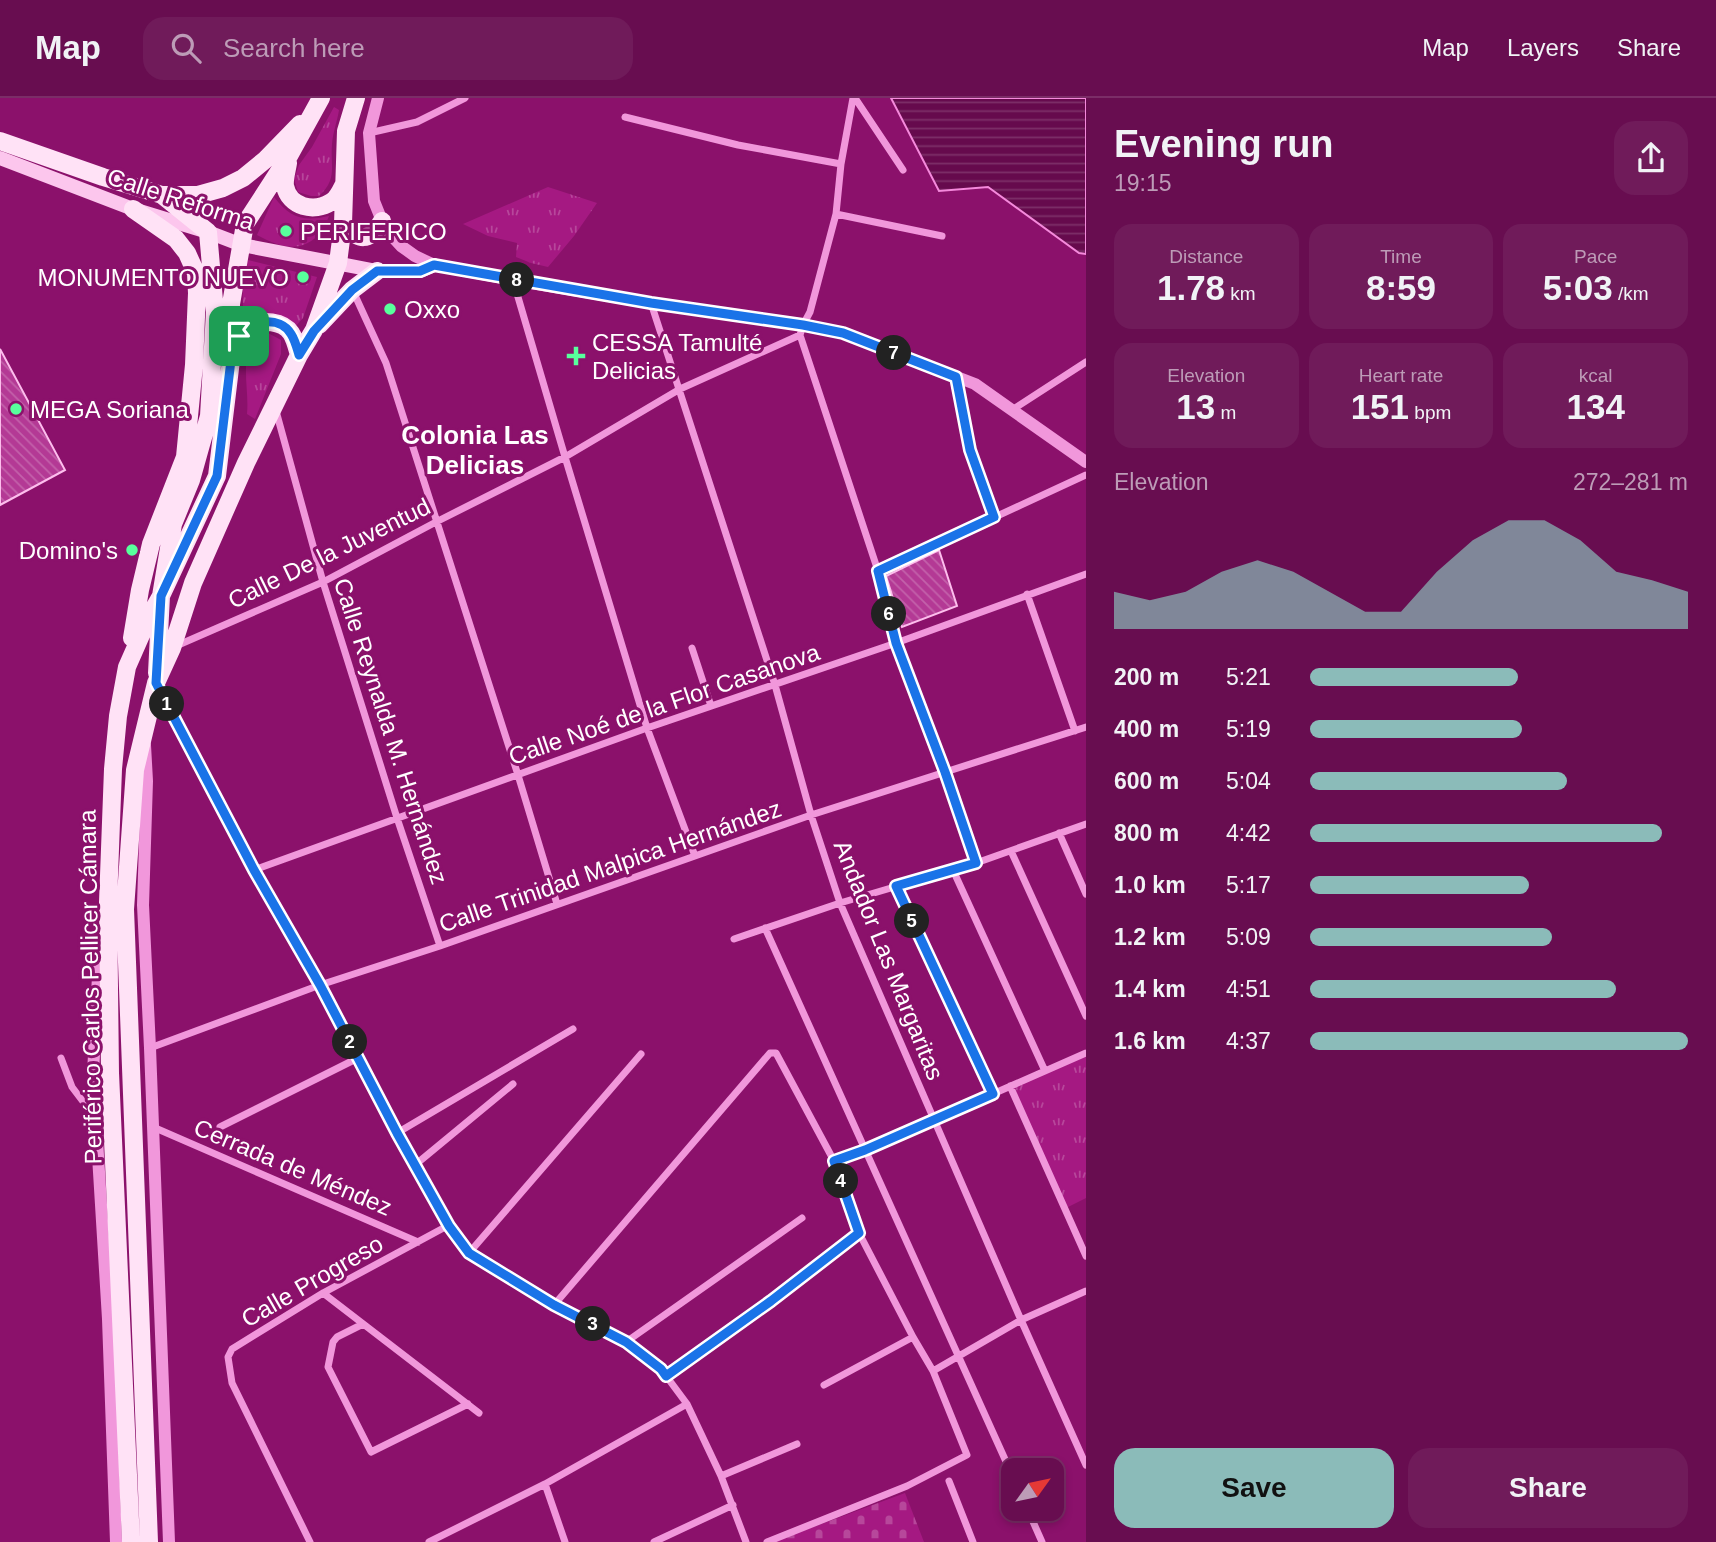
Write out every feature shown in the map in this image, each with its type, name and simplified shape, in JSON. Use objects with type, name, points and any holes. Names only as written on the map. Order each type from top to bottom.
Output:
[{"type":"main road","name":"Periférico Carlos Pellicer Cámara","points":[[149,1542],[125,909],[135,770],[156,683],[172,648],[193,583],[246,463],[299,355],[314,331],[338,263],[344,224],[346,131],[356,98]]},
{"type":"main road","name":"Periférico Carlos Pellicer Cámara","points":[[131,1542],[102,1073],[110,930],[108,902],[113,769],[118,716],[127,667],[217,476],[232,352],[231,303],[245,224],[289,156],[318,104]]},
{"type":"main road","points":[[0,141],[162,195],[198,195],[223,188],[243,178],[265,160],[318,104]]},
{"type":"main road","points":[[289,156],[285,187],[292,200],[304,207],[320,207],[334,201],[344,184]]},
{"type":"main road","name":"Calle Reforma","points":[[0,158],[133,209],[242,245],[377,271],[420,271],[434,265]]},
{"type":"main road","points":[[156,683],[161,596],[173,524],[191,480],[209,416],[215,312],[208,232],[162,195]]},
{"type":"main road","points":[[127,667],[151,544],[185,457],[194,365],[197,293],[196,273],[187,253],[176,239],[133,209]]},
{"type":"main road","points":[[344,224],[351,233],[363,238],[376,230],[382,221]]},
{"type":"main road","points":[[314,331],[352,290],[377,271]]},
{"type":"main road","points":[[232,352],[239,336],[249,326],[269,321],[281,325],[291,333],[299,355]]},
{"type":"street","points":[[378,98],[369,133],[374,201],[390,234],[415,256],[434,265],[513,280],[802,330],[843,333],[975,384],[1086,462]]},
{"type":"street","points":[[369,133],[416,122],[465,98]]},
{"type":"street","points":[[854,98],[841,164],[836,214],[810,312],[802,330],[878,571],[896,643],[976,863]]},
{"type":"street","points":[[854,98],[903,170]]},
{"type":"street","points":[[625,117],[738,145],[841,164]]},
{"type":"street","points":[[836,214],[942,236]]},
{"type":"street","points":[[513,280],[648,728],[695,856]]},
{"type":"street","points":[[352,290],[386,363],[557,904]]},
{"type":"street","name":"Andador Las Margaritas","points":[[651,303],[775,685],[811,815],[840,903],[1086,1465]]},
{"type":"street","name":"Calle De la Juventud","points":[[172,648],[323,582],[565,457],[680,389],[802,330]]},
{"type":"street","points":[[1012,410],[1086,362]]},
{"type":"street","points":[[956,377],[970,450],[994,517]]},
{"type":"street","name":"Calle Reynalda M. Hernández","points":[[275,406],[323,582],[440,946]]},
{"type":"street","points":[[878,571],[1086,475]]},
{"type":"street","name":"Calle Noé de la Flor Casanova","points":[[254,870],[1086,574]]},
{"type":"street","points":[[1027,594],[1075,731]]},
{"type":"street","points":[[692,648],[710,706]]},
{"type":"street","points":[[156,683],[254,870],[320,985],[449,1226],[469,1253],[554,1305],[626,1342],[661,1369],[687,1404],[721,1476],[746,1542]]},
{"type":"street","name":"Calle Trinidad Malpica Hernández","points":[[150,1048],[320,985],[440,946],[811,815],[1086,727]]},
{"type":"street","points":[[145,734],[147,781],[143,905],[169,1542]]},
{"type":"street","points":[[734,939],[840,903],[976,863],[1086,824]]},
{"type":"street","points":[[1059,833],[1086,894]]},
{"type":"street","points":[[1011,850],[1086,1016]]},
{"type":"street","points":[[953,870],[1045,1071]]},
{"type":"street","points":[[896,886],[993,1094]]},
{"type":"street","points":[[765,928],[1005,1458]]},
{"type":"street","points":[[397,1133],[573,1029]]},
{"type":"street","points":[[554,1305],[770,1053],[776,1053],[834,1161],[859,1233],[933,1371],[967,1455],[907,1486],[767,1542]]},
{"type":"street","points":[[469,1253],[641,1054]]},
{"type":"street","points":[[834,1161],[1086,1054]]},
{"type":"street","points":[[61,1058],[72,1087],[105,1119],[108,1319],[116,1542]]},
{"type":"street","points":[[220,1127],[358,1058]]},
{"type":"street","points":[[415,1165],[513,1084]]},
{"type":"street","points":[[1010,1086],[1086,1256]]},
{"type":"street","name":"Cerrada de Méndez","points":[[153,1127],[418,1242]]},
{"type":"street","points":[[626,1342],[803,1218]]},
{"type":"street","name":"Calle Progreso","points":[[310,1542],[232,1383],[228,1357],[232,1349],[323,1293],[449,1226]]},
{"type":"street","points":[[666,1376],[771,1301],[859,1233]]},
{"type":"street","points":[[933,1371],[958,1354],[1021,1320],[1086,1291]]},
{"type":"street","points":[[323,1293],[479,1413]]},
{"type":"street","points":[[363,1324],[337,1337],[333,1342],[328,1367],[371,1452],[468,1404]]},
{"type":"street","points":[[824,1385],[913,1337]]},
{"type":"street","points":[[429,1542],[545,1484],[687,1404]]},
{"type":"street","points":[[721,1476],[797,1444]]},
{"type":"street","points":[[949,1481],[973,1542]]},
{"type":"street","points":[[545,1484],[565,1542]]},
{"type":"street","points":[[654,1542],[733,1505]]},
{"type":"street","points":[[1033,1521],[1042,1542]]},
{"type":"green space","points":[[334,107],[339,110],[329,184],[319,196],[298,192],[294,179],[299,165]]},
{"type":"green space","points":[[548,187],[597,203],[548,267],[516,257],[517,243],[488,236],[463,224]]},
{"type":"green space","points":[[274,197],[286,210],[298,217],[312,219],[329,216],[321,232],[306,244],[290,247],[257,235]]},
{"type":"green space","points":[[248,260],[317,277],[303,318],[294,328],[244,321],[243,290]]},
{"type":"green space","points":[[268,333],[281,340],[281,354],[255,419],[247,414],[247,360],[254,336]]},
{"type":"green space","points":[[1086,1053],[1086,1198],[1066,1208],[1010,1086]]},
{"type":"green space","points":[[905,1493],[924,1542],[773,1542]]},
{"type":"shaded area","points":[[891,98],[1086,98],[1086,254],[1079,253],[988,187],[939,191]]},
{"type":"building","name":"MEGA Soriana","points":[[0,349],[65,470],[0,505]]},
{"type":"building","points":[[939,550],[957,606],[902,627],[886,576]]},
{"type":"place","name":"PERIFERICO","points":[[286,231]]},
{"type":"place","name":"MONUMENTO NUEVO","points":[[303,277]]},
{"type":"place","name":"Oxxo","points":[[390,309]]},
{"type":"place","name":"CESSA Tamulté Delicias","points":[[576,356]]},
{"type":"place","name":"MEGA Soriana","points":[[16,409]]},
{"type":"place","name":"Domino's","points":[[132,550]]},
{"type":"district","name":"Colonia Las Delicias","points":[[475,450]]},
{"type":"route","points":[[434,265],[843,333],[956,377],[970,450],[994,517],[878,571],[896,643],[976,863],[896,886],[993,1094],[834,1161],[859,1233],[771,1301],[666,1376],[626,1342],[554,1305],[469,1253],[449,1226],[320,985],[254,870],[156,683],[161,596],[217,476],[232,352],[239,336],[249,326],[269,321],[281,325],[291,333],[299,355],[314,331],[352,290],[377,271],[420,271],[434,265]]}]
